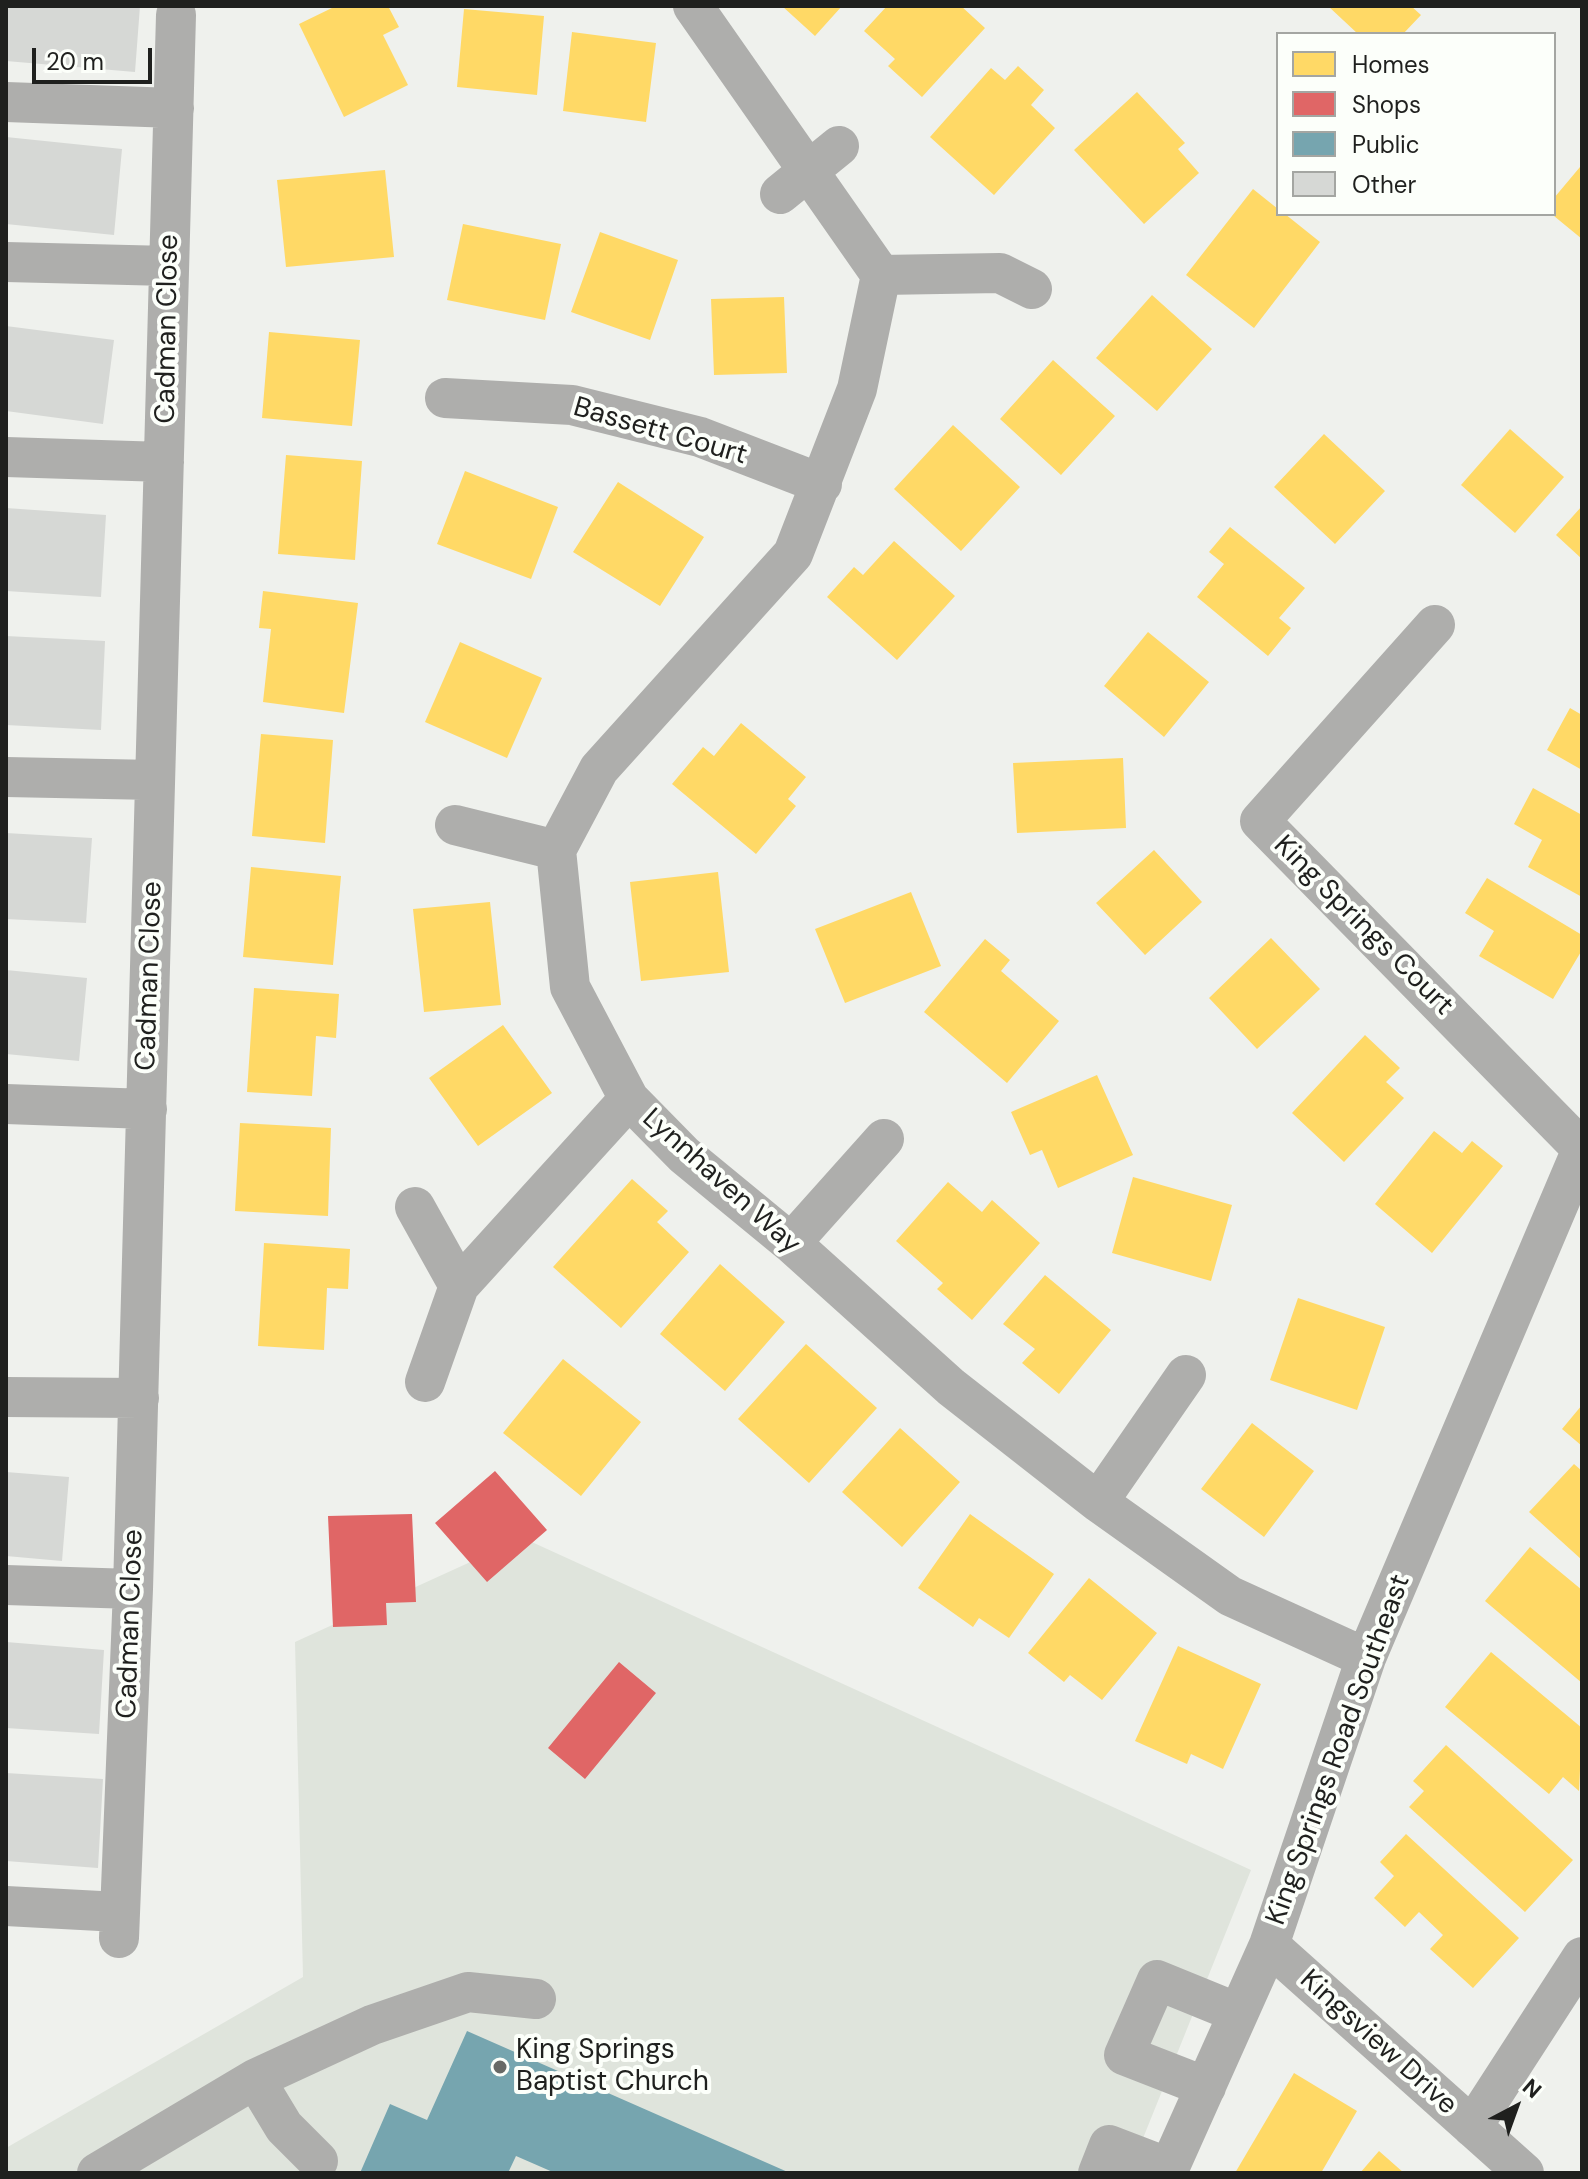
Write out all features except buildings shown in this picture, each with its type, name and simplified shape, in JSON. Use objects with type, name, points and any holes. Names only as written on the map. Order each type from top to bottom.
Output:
[{"type":"street","points":[[455,825],[556,850],[599,769],[793,554],[857,389],[881,275],[824,158],[693,6]]},
{"type":"street","name":"Cadman Close","points":[[6,1906],[119,1925],[139,1398],[176,15]]},
{"type":"street","points":[[6,102],[174,108]]},
{"type":"street","points":[[780,194],[824,158]]},
{"type":"street","points":[[6,262],[169,266]]},
{"type":"street","points":[[881,275],[1000,273],[1032,289]]},
{"type":"street","name":"Bassett Court","points":[[445,398],[572,405],[700,437],[822,484]]},
{"type":"street","points":[[6,457],[164,462]]},
{"type":"street","name":"King Springs Court","points":[[1435,625],[1260,821],[1582,1149]]},
{"type":"street","points":[[6,777],[155,780]]},
{"type":"street","name":"Lynnhaven Way","points":[[556,850],[570,987],[629,1099],[684,1155],[791,1243],[951,1387],[1098,1502],[1230,1596],[1366,1658]]},
{"type":"street","points":[[425,1382],[459,1286],[629,1099]]},
{"type":"street","points":[[6,1104],[147,1109]]},
{"type":"street","points":[[791,1243],[884,1139]]},
{"type":"street","name":"King Springs Road Southeast","points":[[1168,2171],[1269,1945],[1366,1658],[1582,1149]]},
{"type":"street","points":[[415,1207],[459,1286]]},
{"type":"street","points":[[1098,1502],[1186,1375]]},
{"type":"street","points":[[6,1397],[139,1398]]},
{"type":"street","points":[[6,1585],[133,1589]]},
{"type":"street","name":"Kingsview Drive","points":[[1269,1945],[1524,2173]]},
{"type":"street","points":[[1472,2127],[1582,1957]]},
{"type":"street","points":[[1206,2087],[1124,2055],[1157,1980],[1238,2013]]},
{"type":"street","points":[[97,2173],[255,2079],[372,2025],[468,1992],[536,1999]]},
{"type":"street","points":[[255,2079],[284,2127],[318,2161]]},
{"type":"street","points":[[1103,2159],[1168,2171]]},
{"type":"shaded area","points":[[523,1538],[1251,1870],[1129,2173],[6,2173],[6,2148],[303,1977],[295,1642]]},
{"type":"place","name":"King Springs Baptist Church","points":[[500,2067]]}]
